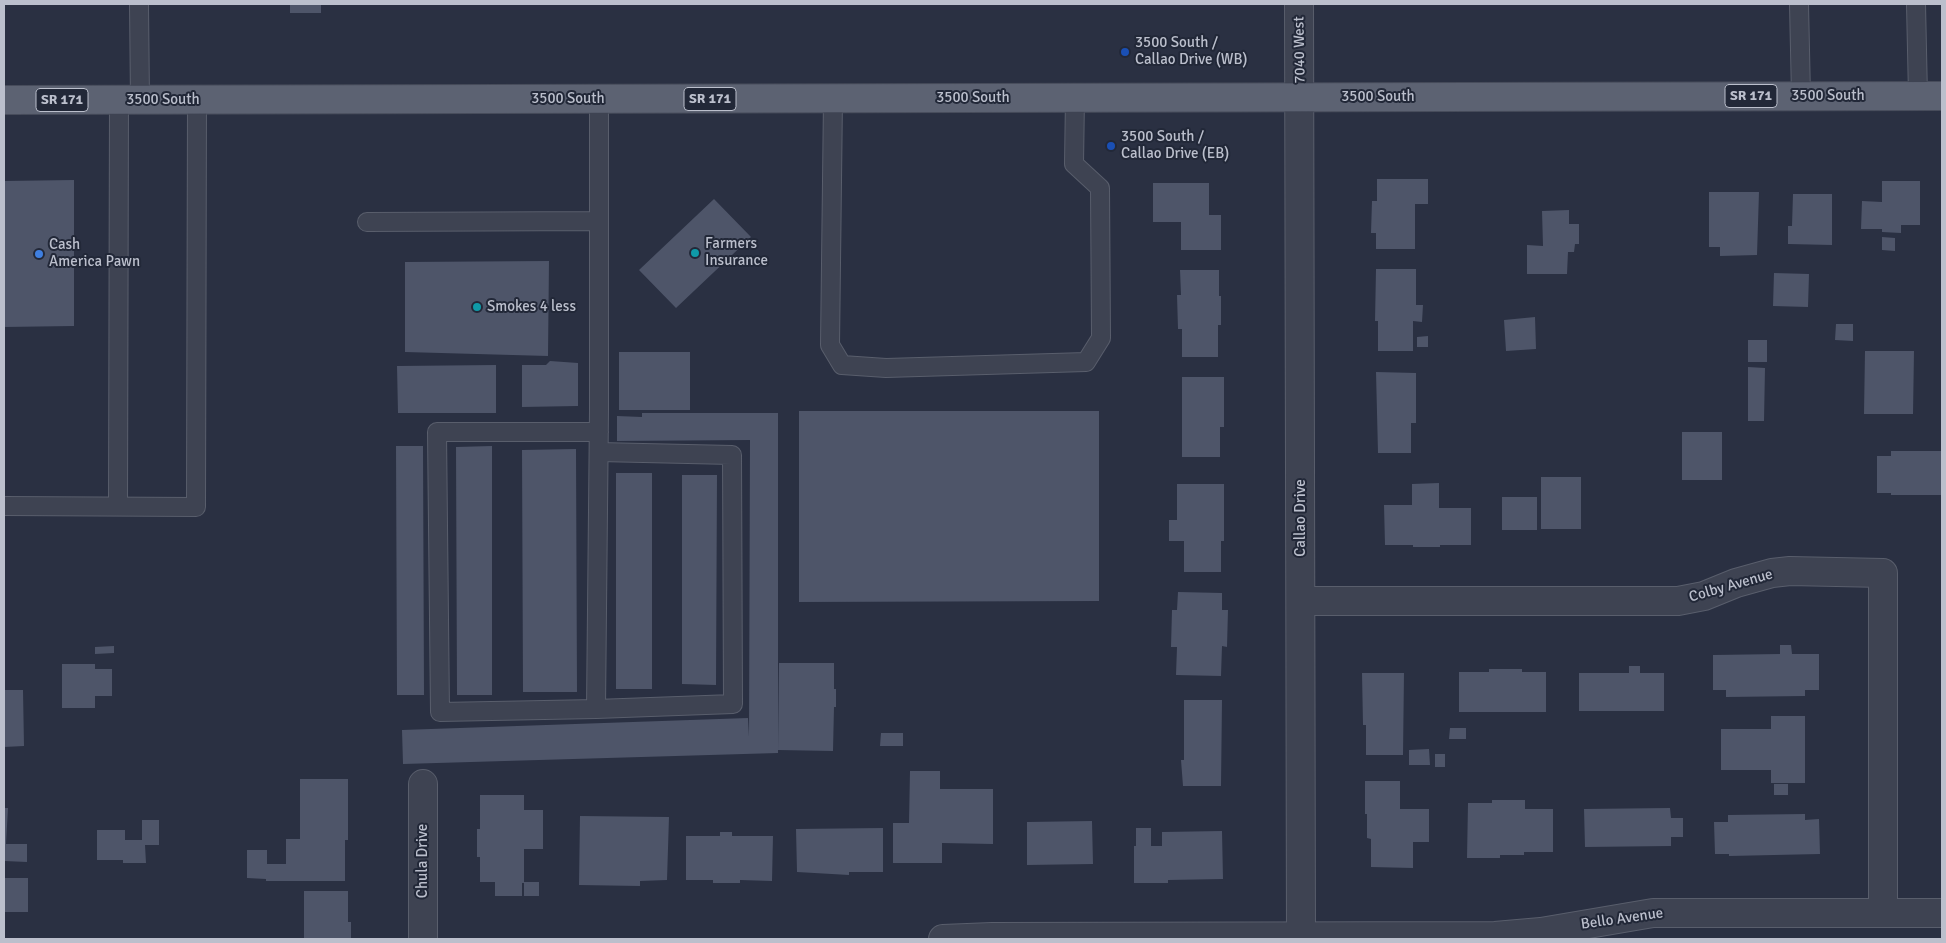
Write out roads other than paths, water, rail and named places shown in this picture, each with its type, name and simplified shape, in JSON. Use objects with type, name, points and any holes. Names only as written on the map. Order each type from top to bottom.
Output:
[{"type":"main road","name":"3500 South","points":[[4,100],[1930,96]]},
{"type":"street","name":"7040 West","points":[[1300,4],[1300,97]]},
{"type":"street","name":"Callao Drive","points":[[1300,97],[1301,938]]},
{"type":"street","name":"Colby Avenue","points":[[1301,601],[1678,601],[1704,596],[1736,583],[1772,573],[1883,573],[1883,913]]},
{"type":"street","name":"Chula Drive","points":[[423,784],[423,939]]},
{"type":"street","name":"Bello Avenue","points":[[943,939],[992,937],[1301,938],[1519,935],[1653,913],[1942,913]]},
{"type":"lane","points":[[118,506],[130,100],[139,4]]},
{"type":"lane","points":[[1799,4],[1800,96]]},
{"type":"lane","points":[[1916,4],[1930,96]]},
{"type":"lane","points":[[833,98],[830,345],[842,365],[886,368],[1086,362],[1101,338],[1100,188],[1074,164],[1075,98]]},
{"type":"lane","points":[[596,709],[599,452],[599,99]]},
{"type":"lane","points":[[4,506],[196,507],[197,100]]},
{"type":"lane","points":[[367,222],[599,221]]},
{"type":"lane","points":[[599,432],[437,432],[440,712],[733,704],[732,455],[599,452]]},
{"type":"place","name":"3500 South / Callao Drive (WB)","points":[[1125,52]]},
{"type":"place","name":"3500 South / Callao Drive (EB)","points":[[1111,146]]},
{"type":"place","name":"Farmers Insurance","points":[[695,253]]},
{"type":"place","name":"Cash America Pawn","points":[[39,254]]},
{"type":"place","name":"Smokes 4 less","points":[[477,307]]}]
